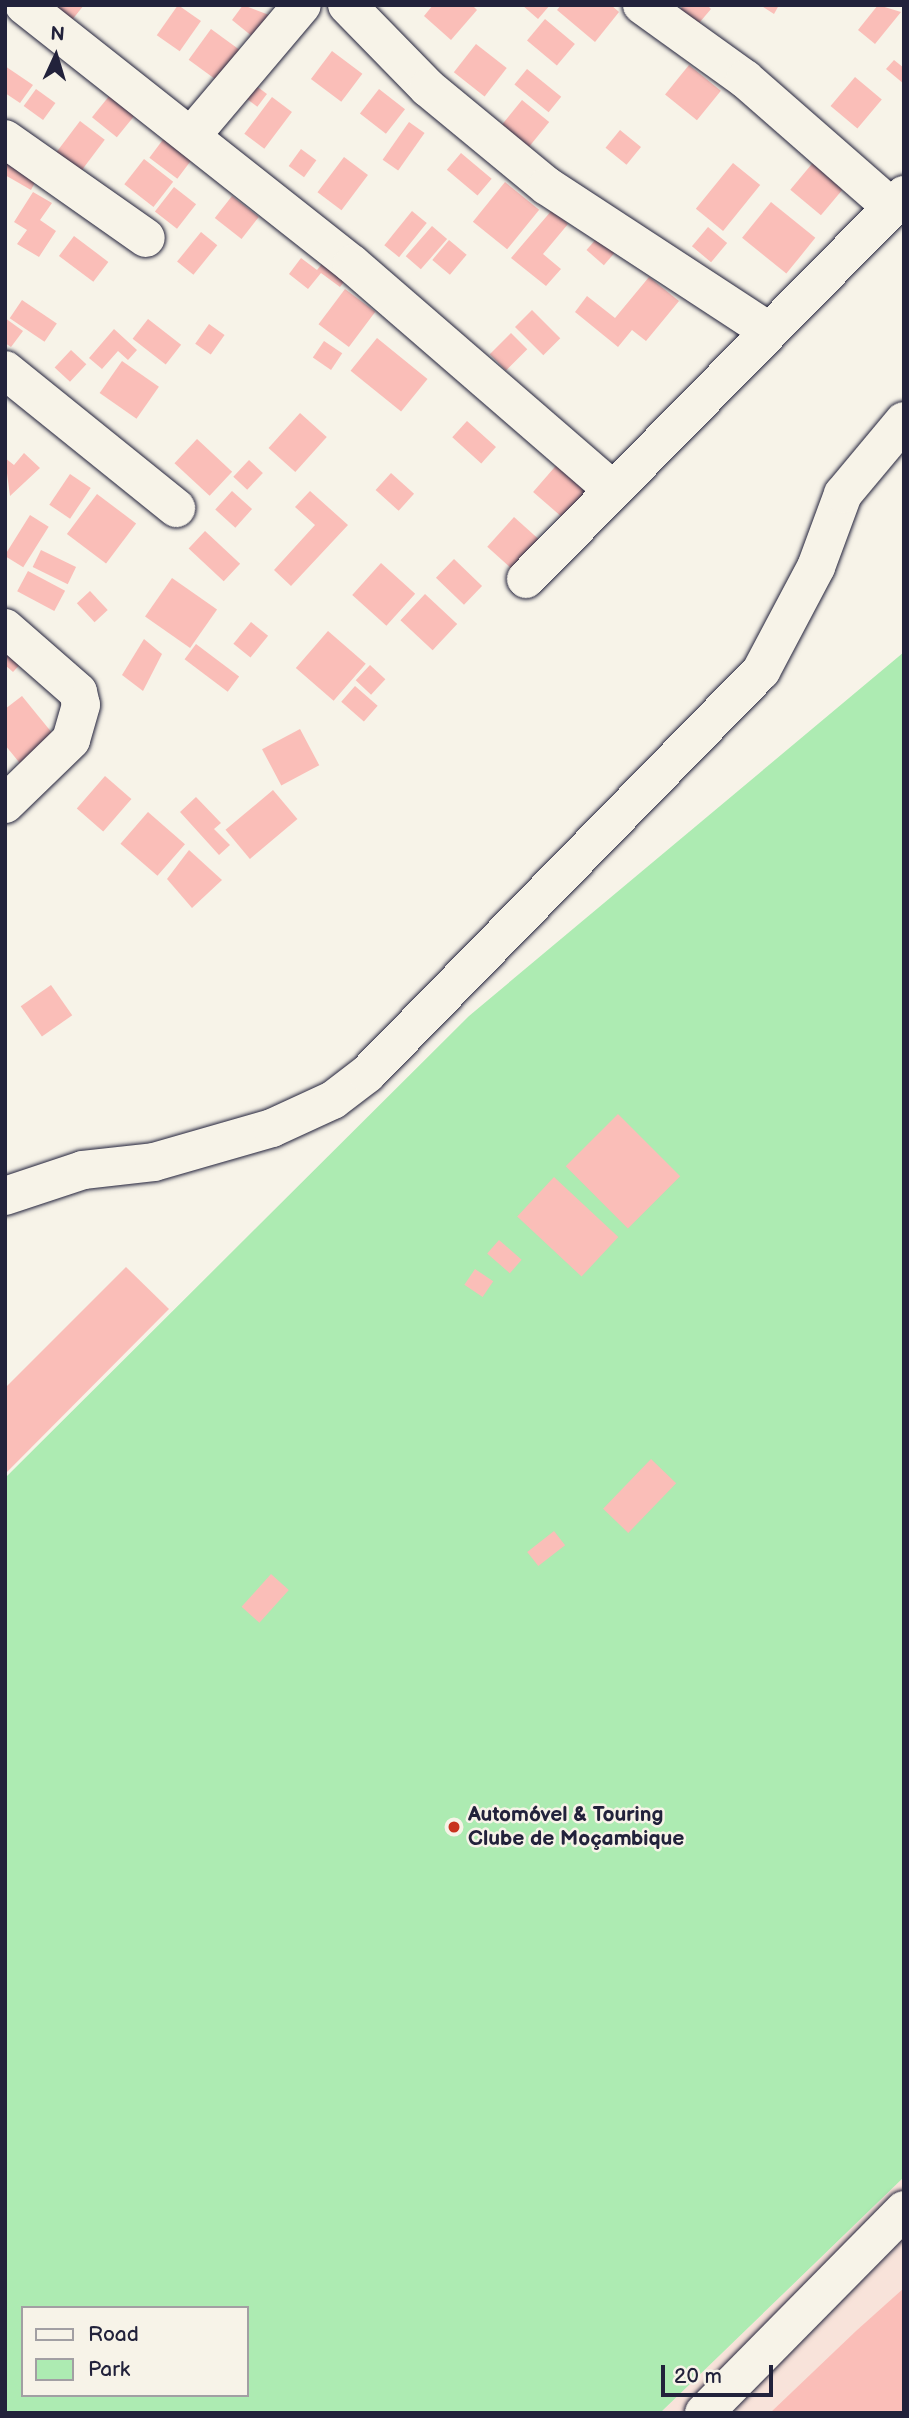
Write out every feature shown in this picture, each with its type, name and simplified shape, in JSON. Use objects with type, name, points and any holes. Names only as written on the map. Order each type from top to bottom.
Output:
[{"type":"street","points":[[24,5],[192,135],[612,489]]},
{"type":"street","points":[[192,135],[302,5]]},
{"type":"street","points":[[348,5],[428,88],[547,186],[767,330]]},
{"type":"street","points":[[526,579],[767,330],[897,201],[745,79],[642,5]]},
{"type":"street","points":[[5,139],[146,238]]},
{"type":"street","points":[[5,370],[176,508]]},
{"type":"street","points":[[5,1196],[83,1170],[154,1162],[272,1128],[333,1100],[367,1074],[761,671],[816,567],[843,495],[904,421]]},
{"type":"street","points":[[5,628],[78,692],[80,721],[71,740],[5,804]]},
{"type":"street","points":[[704,2413],[904,2210]]},
{"type":"shaded area","points":[[904,2177],[904,2413],[660,2413]]},
{"type":"green space","name":"Automóvel & Touring Clube de Moçambique","points":[[904,652],[904,2177],[660,2413],[5,2413],[5,1478],[469,1016]]},
{"type":"building","points":[[54,5],[84,5],[72,20]]},
{"type":"building","points":[[178,5],[201,21],[180,51],[157,35]]},
{"type":"building","points":[[243,5],[269,15],[253,37],[232,20]]},
{"type":"building","points":[[433,5],[472,5],[477,10],[451,40],[424,16]]},
{"type":"building","points":[[522,5],[550,5],[538,19]]},
{"type":"building","points":[[561,5],[611,5],[619,12],[595,42],[557,10]]},
{"type":"building","points":[[684,5],[707,5],[711,9],[694,29],[676,14]]},
{"type":"building","points":[[760,5],[779,5],[774,14]]},
{"type":"building","points":[[878,5],[901,12],[875,44],[858,30]]},
{"type":"building","points":[[545,19],[575,44],[557,66],[527,40]]},
{"type":"building","points":[[211,29],[240,50],[218,81],[189,60]]},
{"type":"building","points":[[476,44],[507,68],[485,96],[454,72]]},
{"type":"building","points":[[332,51],[362,74],[341,102],[311,79]]},
{"type":"building","points":[[894,60],[904,68],[904,84],[886,69]]},
{"type":"building","points":[[689,65],[721,91],[697,120],[665,95]]},
{"type":"building","points":[[5,66],[33,85],[20,103],[5,93]]},
{"type":"building","points":[[527,69],[561,97],[549,112],[514,85]]},
{"type":"building","points":[[855,77],[882,99],[857,129],[831,106]]},
{"type":"building","points":[[251,82],[267,94],[257,107],[241,95]]},
{"type":"building","points":[[36,89],[55,103],[43,120],[24,106]]},
{"type":"building","points":[[379,89],[405,109],[386,134],[360,113]]},
{"type":"building","points":[[114,90],[139,110],[117,137],[92,117]]},
{"type":"building","points":[[272,97],[292,112],[264,149],[244,134]]},
{"type":"building","points":[[522,100],[549,122],[524,153],[497,131]]},
{"type":"building","points":[[80,121],[105,140],[79,173],[55,155]]},
{"type":"building","points":[[409,122],[425,133],[398,171],[383,160]]},
{"type":"building","points":[[620,130],[641,147],[627,165],[606,148]]},
{"type":"building","points":[[165,137],[193,158],[177,179],[149,158]]},
{"type":"building","points":[[301,149],[316,160],[304,177],[289,166]]},
{"type":"building","points":[[461,153],[492,179],[478,196],[447,170]]},
{"type":"building","points":[[344,157],[368,175],[341,210],[318,192]]},
{"type":"building","points":[[5,158],[40,173],[31,190],[5,175]]},
{"type":"building","points":[[144,159],[173,182],[153,207],[124,184]]},
{"type":"building","points":[[816,159],[847,185],[821,215],[790,190]]},
{"type":"building","points":[[733,163],[760,185],[723,231],[696,209]]},
{"type":"building","points":[[505,182],[539,210],[507,249],[473,222]]},
{"type":"building","points":[[174,187],[196,204],[177,229],[155,211]]},
{"type":"building","points":[[33,192],[52,203],[40,220],[56,231],[39,257],[17,244],[27,230],[14,222]]},
{"type":"building","points":[[232,196],[259,217],[242,239],[215,218]]},
{"type":"building","points":[[771,202],[815,238],[786,274],[742,238]]},
{"type":"building","points":[[552,210],[568,224],[543,254],[561,269],[546,286],[511,258]]},
{"type":"building","points":[[412,211],[427,223],[399,257],[384,245]]},
{"type":"building","points":[[432,226],[447,239],[421,269],[406,256]]},
{"type":"building","points":[[708,227],[727,243],[711,262],[692,246]]},
{"type":"building","points":[[201,232],[217,245],[193,275],[177,262]]},
{"type":"building","points":[[74,236],[108,262],[93,282],[59,256]]},
{"type":"building","points":[[597,238],[614,253],[604,265],[587,250]]},
{"type":"building","points":[[449,240],[467,255],[450,275],[432,260]]},
{"type":"building","points":[[330,254],[352,271],[340,287],[321,273],[308,289],[289,274],[301,258],[317,270]]},
{"type":"building","points":[[649,277],[679,301],[646,341],[632,330],[618,347],[575,312],[587,296],[615,318]]},
{"type":"building","points":[[345,289],[375,312],[349,347],[319,324]]},
{"type":"building","points":[[22,300],[57,323],[45,342],[10,318]]},
{"type":"building","points":[[532,310],[560,338],[543,355],[515,327]]},
{"type":"building","points":[[5,318],[23,331],[11,347],[5,343]]},
{"type":"building","points":[[148,319],[181,345],[166,365],[133,339]]},
{"type":"building","points":[[209,324],[225,335],[211,355],[195,344]]},
{"type":"building","points":[[114,329],[137,350],[128,360],[118,351],[102,369],[89,358]]},
{"type":"building","points":[[511,333],[527,349],[506,370],[490,354]]},
{"type":"building","points":[[377,338],[428,379],[401,412],[351,371]]},
{"type":"building","points":[[324,341],[342,353],[331,370],[313,358]]},
{"type":"building","points":[[71,350],[86,364],[70,382],[55,368]]},
{"type":"building","points":[[122,361],[159,387],[136,419],[100,393]]},
{"type":"building","points":[[300,413],[327,437],[295,472],[269,448]]},
{"type":"building","points":[[467,421],[496,447],[481,463],[452,437]]},
{"type":"building","points":[[197,439],[232,472],[210,496],[174,463]]},
{"type":"building","points":[[24,453],[40,468],[10,496],[5,458],[14,465]]},
{"type":"building","points":[[249,460],[263,473],[247,490],[233,477]]},
{"type":"building","points":[[560,461],[590,487],[563,518],[533,492]]},
{"type":"building","points":[[391,473],[414,494],[399,511],[376,490]]},
{"type":"building","points":[[70,474],[91,488],[70,519],[49,505]]},
{"type":"building","points":[[232,491],[252,509],[235,528],[215,510]]},
{"type":"building","points":[[310,491],[348,525],[291,586],[274,570],[315,525],[295,507]]},
{"type":"building","points":[[97,494],[136,523],[106,563],[67,534]]},
{"type":"building","points":[[30,515],[49,527],[23,567],[5,555]]},
{"type":"building","points":[[514,517],[545,545],[518,575],[487,547]]},
{"type":"building","points":[[205,531],[240,564],[224,581],[189,549]]},
{"type":"building","points":[[41,550],[76,567],[68,584],[33,567]]},
{"type":"building","points":[[454,559],[482,586],[464,605],[436,578]]},
{"type":"building","points":[[381,563],[415,594],[386,626],[352,595]]},
{"type":"building","points":[[28,571],[65,591],[54,611],[17,591]]},
{"type":"building","points":[[172,578],[217,610],[190,648],[145,617]]},
{"type":"building","points":[[90,591],[108,610],[95,622],[77,603]]},
{"type":"building","points":[[425,594],[457,624],[433,650],[400,620]]},
{"type":"building","points":[[251,622],[268,636],[250,658],[233,644]]},
{"type":"building","points":[[328,631],[366,664],[334,701],[296,668]]},
{"type":"building","points":[[144,639],[162,654],[143,691],[122,675]]},
{"type":"building","points":[[5,641],[25,659],[13,672],[5,665]]},
{"type":"building","points":[[196,644],[239,676],[228,692],[185,659]]},
{"type":"building","points":[[370,665],[385,679],[371,695],[356,680]]},
{"type":"building","points":[[355,686],[378,706],[364,722],[341,702]]},
{"type":"building","points":[[22,696],[57,739],[23,767],[5,745],[5,709]]},
{"type":"building","points":[[300,729],[319,765],[281,785],[262,749]]},
{"type":"building","points":[[105,776],[131,799],[103,831],[77,808]]},
{"type":"building","points":[[273,790],[297,819],[250,859],[226,830]]},
{"type":"building","points":[[196,797],[221,823],[214,829],[230,845],[219,855],[180,812]]},
{"type":"building","points":[[148,812],[185,844],[157,876],[120,844]]},
{"type":"building","points":[[189,850],[222,880],[192,908],[167,879]]},
{"type":"building","points":[[51,985],[72,1015],[42,1037],[21,1006]]},
{"type":"building","points":[[618,1114],[680,1176],[628,1229],[566,1166]]},
{"type":"building","points":[[554,1177],[618,1237],[582,1277],[517,1216]]},
{"type":"building","points":[[499,1240],[522,1260],[510,1273],[487,1254]]},
{"type":"building","points":[[126,1267],[169,1309],[5,1474],[5,1388]]},
{"type":"building","points":[[475,1269],[493,1281],[483,1297],[464,1285]]},
{"type":"building","points":[[651,1459],[676,1483],[628,1533],[603,1509]]},
{"type":"building","points":[[554,1531],[565,1545],[538,1566],[527,1552]]},
{"type":"building","points":[[271,1574],[289,1590],[259,1623],[242,1607]]},
{"type":"building","points":[[904,2288],[904,2413],[770,2413],[856,2331]]},
{"type":"place","name":"Automóvel & Touring Clube de Moçambique","points":[[454,1827]]}]
